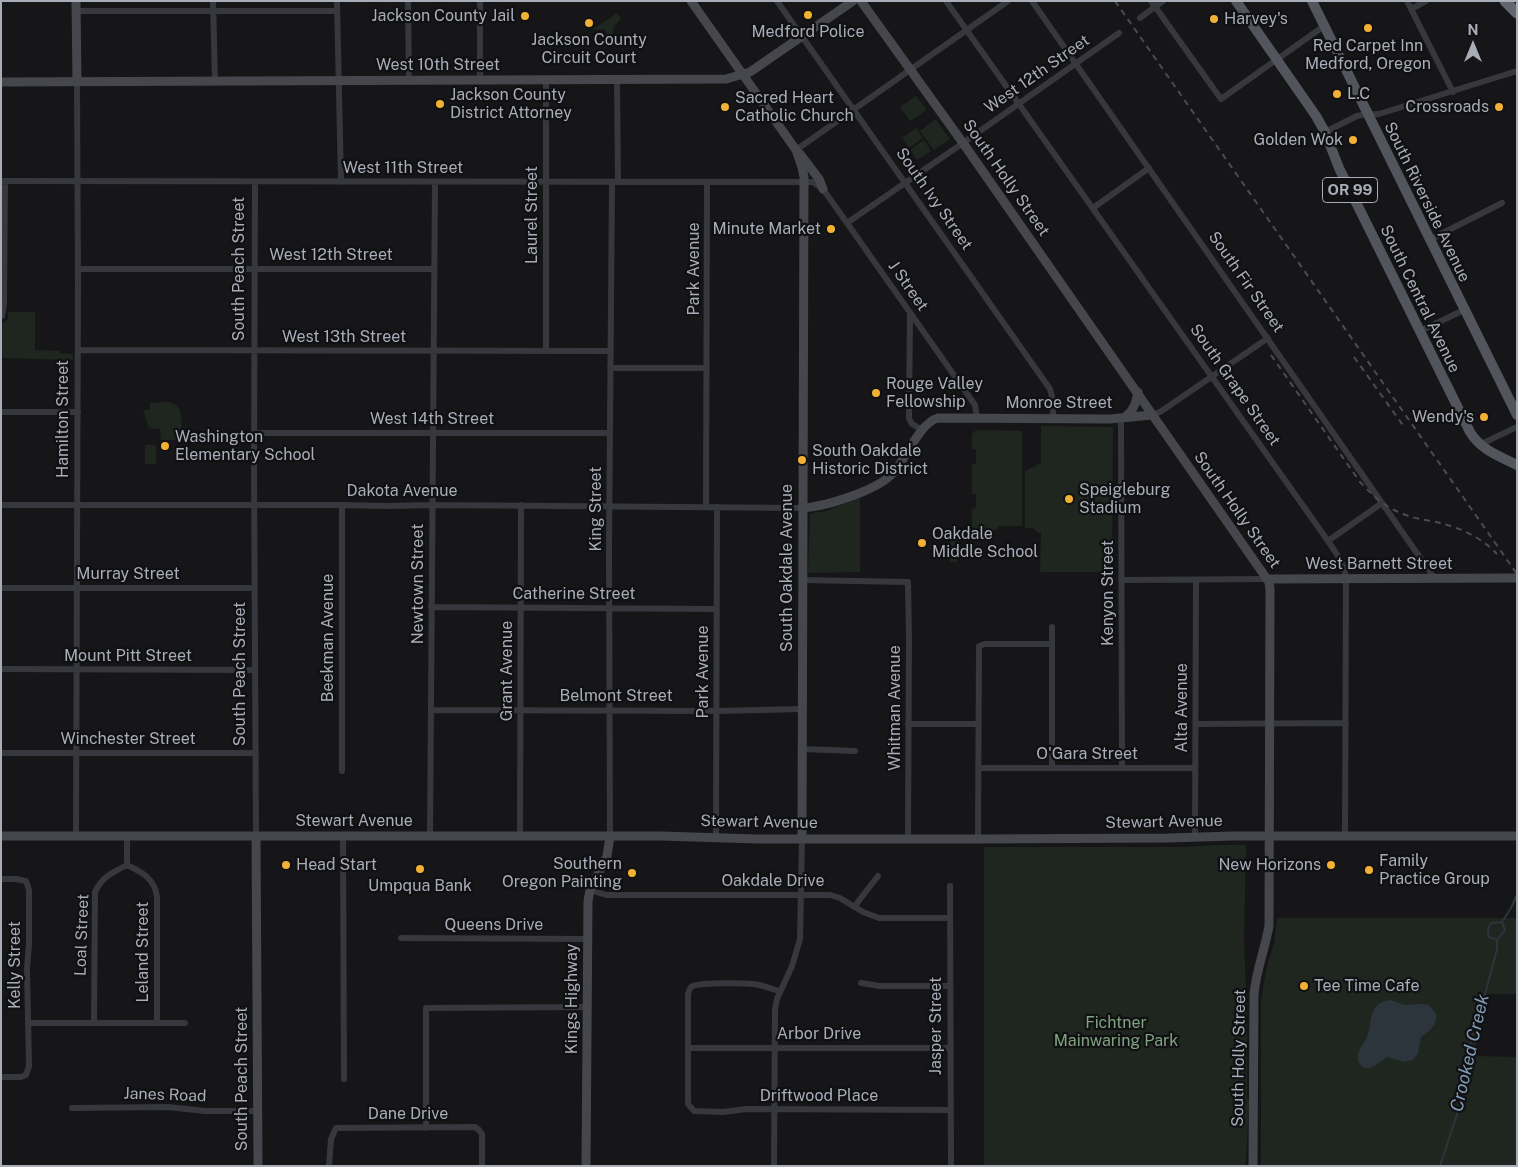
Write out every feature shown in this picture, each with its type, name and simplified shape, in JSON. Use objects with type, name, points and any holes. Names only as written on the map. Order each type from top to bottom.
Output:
[{"type":"highway","points":[[1505,1],[1517,13]]},
{"type":"main road","name":"South Central Avenue","points":[[1236,1],[1313,110],[1325,132],[1339,168],[1470,432],[1479,445]]},
{"type":"main road","name":"South Riverside Avenue","points":[[1312,1],[1517,415]]},
{"type":"main road","points":[[1479,445],[1517,464]]},
{"type":"street","name":"Hamilton Street","points":[[76,1],[78,180],[76,836]]},
{"type":"street","points":[[213,1],[215,81]]},
{"type":"street","points":[[338,1],[341,182]]},
{"type":"street","points":[[408,1],[409,80]]},
{"type":"street","points":[[480,1],[480,79]]},
{"type":"street","name":"South Oakdale Avenue","points":[[691,1],[796,150],[802,167],[804,182],[801,932],[798,948],[780,991],[775,1010],[774,1166]]},
{"type":"street","name":"South Ivy Street","points":[[777,1],[1050,389],[1053,401],[1053,418]]},
{"type":"street","name":"West 10th Street","points":[[1,82],[726,79],[750,72],[852,1]]},
{"type":"street","name":"South Holly Street","points":[[861,1],[963,143],[1268,579],[1270,589],[1268,926],[1267,939],[1256,979],[1254,994],[1253,1166]]},
{"type":"street","name":"South Grape Street","points":[[946,1],[1328,541],[1345,570],[1345,836]]},
{"type":"street","points":[[823,189],[819,179],[796,150],[1008,1]]},
{"type":"street","name":"South Fir Street","points":[[1032,1],[1436,579]]},
{"type":"street","points":[[1140,18],[1154,4],[1163,1]]},
{"type":"street","points":[[1407,1],[1453,92]]},
{"type":"street","points":[[1411,9],[1426,1]]},
{"type":"street","points":[[1154,4],[1221,99],[1324,26]]},
{"type":"street","points":[[76,11],[338,11]]},
{"type":"street","name":"West 12th Street","points":[[848,222],[1119,33]]},
{"type":"street","points":[[1325,132],[1357,116],[1379,114],[1517,71]]},
{"type":"street","name":"Laurel Street","points":[[546,80],[546,351]]},
{"type":"street","name":"King Street","points":[[610,836],[610,351],[618,80]]},
{"type":"street","points":[[1093,208],[1149,168]]},
{"type":"street","points":[[2,316],[4,304],[3,180]]},
{"type":"street","name":"West 11th Street","points":[[3,180],[804,182]]},
{"type":"street","name":"South Peach Street","points":[[255,182],[254,588],[258,1166]]},
{"type":"street","name":"Newtown Street","points":[[430,836],[435,182]]},
{"type":"street","name":"Park Avenue","points":[[706,506],[707,182]]},
{"type":"street","points":[[804,182],[816,183],[823,189]]},
{"type":"street","name":"J Street","points":[[823,189],[975,405],[976,419]]},
{"type":"street","points":[[1429,240],[1502,203]]},
{"type":"street","name":"West 12th Street","points":[[78,269],[434,269]]},
{"type":"street","points":[[1420,331],[1464,310]]},
{"type":"street","points":[[802,508],[826,505],[879,484],[893,473],[922,430],[912,424],[909,418],[910,312]]},
{"type":"street","name":"Monroe Street","points":[[922,430],[933,420],[1123,418],[1152,415],[1160,412],[1268,338]]},
{"type":"street","name":"West 13th Street","points":[[78,350],[610,351]]},
{"type":"street","points":[[610,368],[707,368]]},
{"type":"street","points":[[1123,418],[1130,414],[1135,406],[1138,392]]},
{"type":"street","points":[[1,412],[78,412]]},
{"type":"street","name":"Kenyon Street","points":[[1122,768],[1123,418]]},
{"type":"street","points":[[1479,445],[1517,427]]},
{"type":"street","name":"West 14th Street","points":[[254,433],[610,433]]},
{"type":"street","points":[[1328,541],[1382,503]]},
{"type":"street","name":"Dakota Avenue","points":[[1,505],[706,506],[802,508]]},
{"type":"street","name":"Beekman Avenue","points":[[342,505],[342,771]]},
{"type":"street","name":"Grant Avenue","points":[[520,836],[521,506]]},
{"type":"street","name":"Park Avenue","points":[[716,837],[717,507]]},
{"type":"street","name":"West Barnett Street","points":[[1122,580],[1517,578]]},
{"type":"street","name":"Whitman Avenue","points":[[802,580],[908,582],[908,839]]},
{"type":"street","name":"Alta Avenue","points":[[1195,837],[1196,580]]},
{"type":"street","name":"Murray Street","points":[[1,588],[254,588]]},
{"type":"street","name":"Catherine Street","points":[[432,607],[716,609]]},
{"type":"street","points":[[1052,628],[1052,768]]},
{"type":"street","points":[[978,839],[978,649],[981,644],[1052,644]]},
{"type":"street","name":"Mount Pitt Street","points":[[1,670],[255,670]]},
{"type":"street","name":"Belmont Street","points":[[431,710],[716,711],[802,709]]},
{"type":"street","points":[[1196,724],[1346,723]]},
{"type":"street","points":[[908,724],[978,724]]},
{"type":"street","points":[[802,749],[855,751]]},
{"type":"street","name":"Winchester Street","points":[[1,753],[256,753]]},
{"type":"street","name":"O'Gara Street","points":[[978,768],[1195,768]]},
{"type":"street","name":"Stewart Avenue","points":[[1,836],[610,836],[758,839],[978,839],[1517,836]]},
{"type":"street","points":[[127,836],[127,864]]},
{"type":"street","points":[[343,836],[344,1079]]},
{"type":"street","name":"Kings Highway","points":[[586,1166],[588,901],[590,890],[607,856],[610,836]]},
{"type":"street","name":"Leland Street","points":[[127,864],[146,876],[156,889],[157,1022]]},
{"type":"street","name":"Loal Street","points":[[94,1023],[95,892],[99,883],[104,878],[127,864]]},
{"type":"street","points":[[854,907],[878,876]]},
{"type":"street","name":"Kelly Street","points":[[1,879],[22,880],[26,882],[30,890],[27,969],[29,1066],[26,1075],[22,1077],[1,1077]]},
{"type":"street","name":"Jasper Street","points":[[950,886],[951,1166]]},
{"type":"street","name":"Oakdale Drive","points":[[590,890],[606,895],[834,896],[879,918],[950,918]]},
{"type":"street","name":"Queens Drive","points":[[401,938],[587,938]]},
{"type":"street","points":[[688,1048],[688,994],[692,986],[700,984],[748,983],[780,991]]},
{"type":"street","points":[[861,983],[880,986],[950,986]]},
{"type":"street","points":[[426,1128],[426,1008],[587,1007]]},
{"type":"street","points":[[29,1023],[185,1023]]},
{"type":"street","name":"Arbor Drive","points":[[688,1048],[950,1048]]},
{"type":"street","name":"Driftwood Place","points":[[688,1048],[688,1104],[690,1108],[697,1112],[774,1109],[950,1110]]},
{"type":"street","name":"Janes Road","points":[[72,1108],[168,1107],[205,1111],[258,1111]]},
{"type":"street","name":"Dane Drive","points":[[329,1166],[331,1139],[336,1128],[475,1128],[482,1134],[482,1166]]},
{"type":"green space","points":[[617,13],[621,19],[614,26],[612,40],[601,40],[608,35],[604,29],[592,30]]},
{"type":"green space","points":[[916,96],[927,110],[910,121],[900,107]]},
{"type":"green space","points":[[936,120],[950,139],[934,150],[920,131]]},
{"type":"green space","points":[[916,128],[923,138],[909,148],[902,138]]},
{"type":"green space","points":[[924,140],[931,151],[917,160],[910,150]]},
{"type":"green space","points":[[8,312],[35,312],[35,350],[60,351],[60,353],[73,354],[73,360],[1,358],[1,323],[8,319]]},
{"type":"green space","points":[[169,402],[177,407],[181,414],[182,432],[178,432],[178,440],[161,440],[160,429],[149,428],[143,410],[150,410],[150,403]]},
{"type":"green space","name":"Speigleburg Stadium","points":[[1041,426],[1113,427],[1112,572],[1040,572],[1041,533],[1033,528],[1025,528],[1025,471],[1041,463]]},
{"type":"green space","points":[[976,430],[1022,431],[1021,526],[999,526],[996,530],[972,530],[972,509],[976,508],[976,494],[972,494],[972,464],[976,464],[976,449],[972,449],[972,434]]},
{"type":"green space","points":[[145,445],[156,445],[156,464],[145,464]]},
{"type":"green space","points":[[860,498],[860,572],[808,573],[810,514],[826,511]]},
{"type":"green space","points":[[950,532],[957,532],[957,562],[950,562]]},
{"type":"green space","name":"Fichtner Mainwaring Park","points":[[1246,845],[1244,939],[1247,1012],[1247,1098],[1249,1101],[1245,1166],[984,1166],[984,847],[1185,847]]},
{"type":"green space","points":[[1277,918],[1517,918],[1517,994],[1489,994],[1473,1056],[1517,1057],[1517,1166],[1261,1166],[1261,1003],[1266,970],[1274,943]]},
{"type":"shaded area","points":[[1390,1000],[1405,1005],[1429,1005],[1436,1014],[1435,1022],[1421,1037],[1418,1053],[1413,1060],[1404,1062],[1388,1057],[1373,1067],[1364,1068],[1361,1066],[1358,1054],[1367,1037],[1372,1014],[1378,1005]]},
{"type":"waterway","name":"Crooked Creek","points":[[1440,1166],[1468,1081],[1468,1051],[1497,949],[1497,940],[1505,930],[1502,922],[1517,895]]},
{"type":"waterway","name":"Crooked Creek","points":[[1497,940],[1489,937],[1489,928],[1491,923],[1502,922]]},
{"type":"railway","points":[[1115,1],[1517,574]]},
{"type":"railway","points":[[1271,355],[1360,482],[1374,496],[1390,508],[1403,514],[1448,525],[1478,538],[1497,554]]},
{"type":"railway","points":[[1354,357],[1405,428]]},
{"type":"place","name":"Medford Police","points":[[808,15]]},
{"type":"place","name":"Jackson County Jail","points":[[525,16]]},
{"type":"place","name":"Harvey's","points":[[1214,19]]},
{"type":"place","name":"Jackson County Circuit Court","points":[[589,23]]},
{"type":"place","name":"Red Carpet Inn Medford, Oregon","points":[[1368,28]]},
{"type":"place","name":"L.C","points":[[1337,94]]},
{"type":"place","name":"Jackson County District Attorney","points":[[440,104]]},
{"type":"place","name":"Sacred Heart Catholic Church","points":[[725,107]]},
{"type":"place","name":"Crossroads","points":[[1499,107]]},
{"type":"place","name":"Golden Wok","points":[[1353,140]]},
{"type":"place","name":"Minute Market","points":[[831,229]]},
{"type":"place","name":"Rouge Valley Fellowship","points":[[876,393]]},
{"type":"place","name":"Wendy's","points":[[1484,417]]},
{"type":"place","name":"Washington Elementary School","points":[[165,446]]},
{"type":"place","name":"South Oakdale Historic District","points":[[802,460]]},
{"type":"place","name":"Speigleburg Stadium","points":[[1069,499]]},
{"type":"place","name":"Oakdale Middle School","points":[[922,543]]},
{"type":"place","name":"Head Start","points":[[286,865]]},
{"type":"place","name":"New Horizons","points":[[1331,865]]},
{"type":"place","name":"Umpqua Bank","points":[[420,869]]},
{"type":"place","name":"Family Practice Group","points":[[1369,870]]},
{"type":"place","name":"Southern Oregon Painting","points":[[632,873]]},
{"type":"place","name":"Tee Time Cafe","points":[[1304,986]]}]
